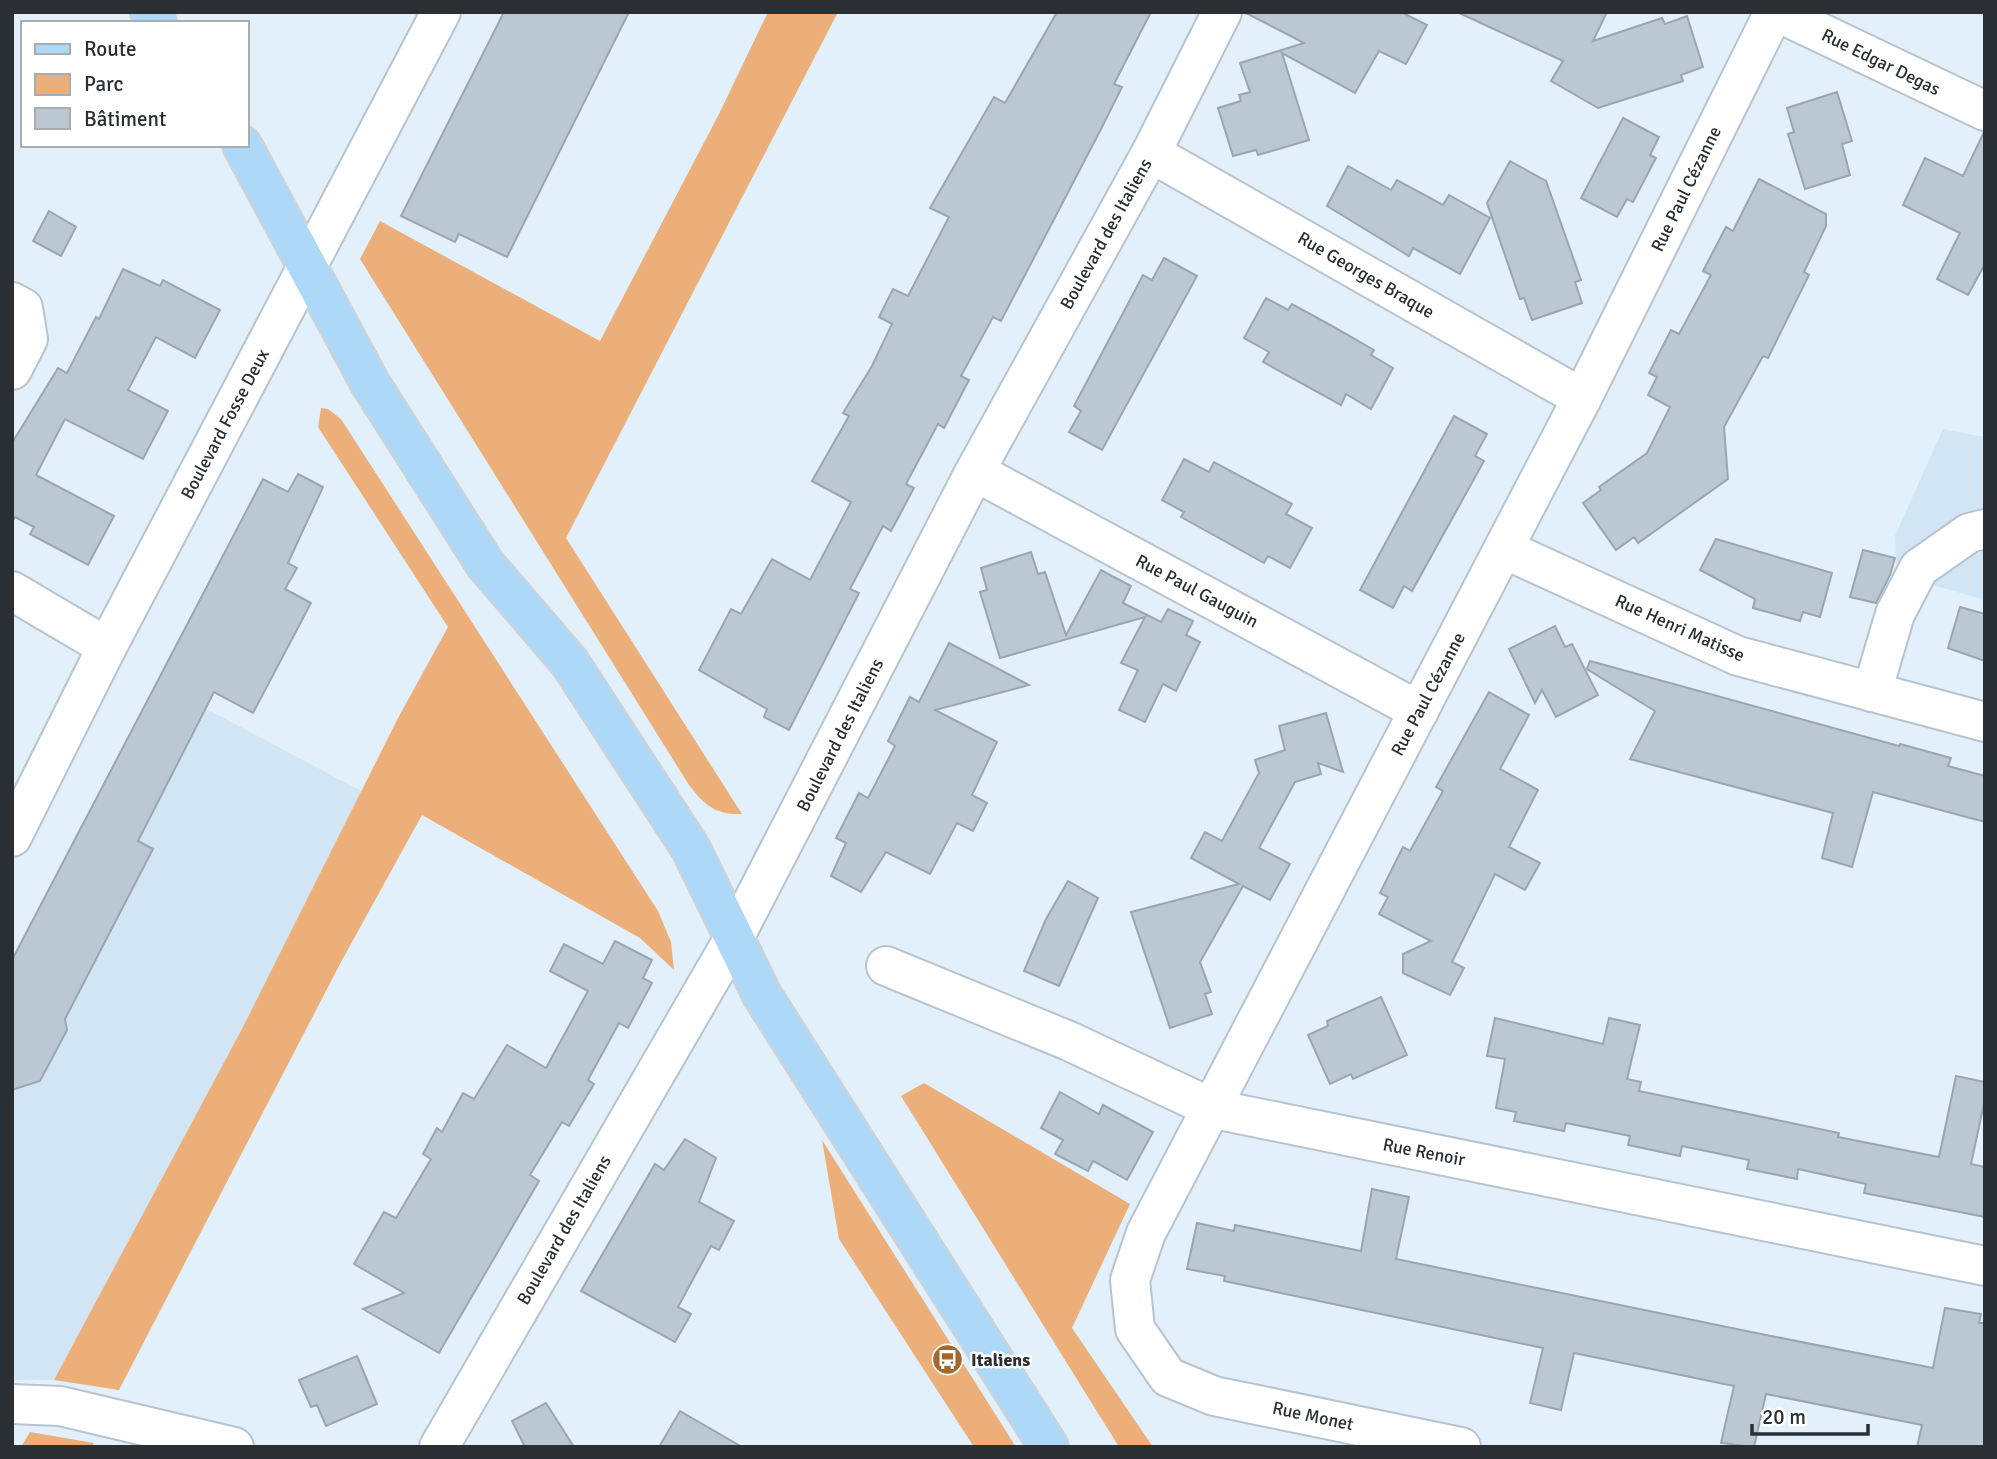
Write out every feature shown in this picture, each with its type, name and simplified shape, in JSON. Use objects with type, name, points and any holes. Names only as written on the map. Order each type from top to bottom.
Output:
[{"type":"main road","points":[[243,147],[370,383],[485,564],[570,663],[691,849],[766,1002],[1049,1447]]},
{"type":"main road","points":[[1028,1411],[1062,1447]]},
{"type":"street","name":"Boulevard Fosse Deux","points":[[12,837],[107,647],[441,12]]},
{"type":"street","name":"Boulevard des Italiens","points":[[439,1447],[734,938],[973,475],[1151,153],[1222,12]]},
{"type":"street","name":"Rue Edgar Degas","points":[[1776,12],[1985,111]]},
{"type":"street","name":"Rue Paul Cézanne","points":[[1168,1377],[1135,1329],[1130,1280],[1146,1233],[1214,1109],[1582,398],[1776,12]]},
{"type":"street","name":"Rue Georges Braque","points":[[1151,153],[1582,398]]},
{"type":"street","points":[[12,370],[28,340],[17,305]]},
{"type":"street","name":"Rue Paul Gauguin","points":[[973,475],[987,478],[1419,711]]},
{"type":"street","points":[[1872,692],[1895,614],[1919,568],[1969,533],[1985,530]]},
{"type":"street","name":"Rue Henri Matisse","points":[[1504,549],[1738,656],[1985,722]]},
{"type":"street","points":[[12,591],[107,647]]},
{"type":"street","name":"Rue Renoir","points":[[886,966],[1069,1041],[1214,1109],[1985,1266]]},
{"type":"street","name":"Rue Monet","points":[[1168,1377],[1214,1395],[1461,1447]]},
{"type":"street","points":[[12,1404],[60,1406],[234,1447]]},
{"type":"shaded area","points":[[1943,429],[1985,437],[1985,600],[1897,575],[1895,536]]},
{"type":"shaded area","points":[[156,682],[363,792],[244,1025],[54,1380],[12,1380],[12,960]]},
{"type":"green space","points":[[768,12],[838,12],[566,538],[742,814],[733,814],[712,808],[700,799],[689,785],[360,259],[380,221],[600,341],[719,114]]},
{"type":"green space","points":[[321,408],[328,409],[341,419],[658,911],[671,942],[674,970],[640,938],[422,815],[341,962],[119,1390],[54,1380],[244,1025],[398,718],[448,627],[318,427]]},
{"type":"green space","points":[[924,1083],[1130,1204],[1072,1328],[1153,1447],[1119,1447],[901,1096]]},
{"type":"green space","points":[[822,1140],[1016,1447],[974,1447],[839,1239]]},
{"type":"green space","points":[[30,1432],[94,1443],[92,1447],[21,1447]]},
{"type":"building","points":[[504,12],[629,12],[507,257],[459,234],[455,242],[401,216]]},
{"type":"building","points":[[1057,12],[1151,12],[1114,84],[1122,87],[1100,131],[1001,321],[993,317],[961,376],[969,380],[944,428],[938,424],[906,484],[914,488],[891,531],[883,526],[850,589],[859,593],[789,730],[764,717],[767,709],[699,670],[731,609],[741,614],[772,559],[810,580],[851,502],[812,481],[849,416],[843,413],[872,366],[892,324],[879,317],[893,289],[908,296],[949,217],[930,208],[994,97],[1005,103]]},
{"type":"building","points":[[1244,12],[1401,12],[1427,25],[1406,64],[1379,51],[1355,93],[1282,53],[1309,140],[1258,155],[1256,150],[1233,156],[1218,108],[1241,101],[1239,95],[1250,92],[1240,63],[1304,43]]},
{"type":"building","points":[[1457,12],[1607,12],[1593,41],[1662,18],[1665,24],[1687,16],[1703,67],[1681,75],[1683,81],[1598,108],[1551,81],[1563,61]]},
{"type":"building","points":[[1837,92],[1852,141],[1842,144],[1850,175],[1805,189],[1788,134],[1794,132],[1787,108]]},
{"type":"building","points":[[1623,118],[1659,137],[1650,155],[1656,158],[1633,202],[1627,199],[1617,217],[1581,198]]},
{"type":"building","points":[[1984,132],[1985,264],[1968,295],[1937,279],[1960,233],[1903,205],[1925,158],[1963,176]]},
{"type":"building","points":[[1510,161],[1546,181],[1581,280],[1575,282],[1582,303],[1532,320],[1524,298],[1520,299],[1487,203]]},
{"type":"building","points":[[1348,166],[1391,190],[1397,180],[1443,205],[1449,195],[1490,218],[1460,274],[1413,248],[1409,256],[1327,206]]},
{"type":"building","points":[[1759,179],[1826,214],[1826,226],[1804,272],[1809,275],[1768,358],[1763,356],[1724,427],[1728,479],[1638,543],[1634,537],[1616,550],[1583,503],[1601,490],[1599,487],[1647,453],[1670,407],[1648,395],[1657,377],[1649,373],[1671,330],[1679,334],[1711,275],[1703,271],[1726,227],[1733,231]]},
{"type":"building","points":[[49,211],[76,227],[61,256],[33,241]]},
{"type":"building","points":[[1164,258],[1197,276],[1102,450],[1069,432],[1081,411],[1074,406],[1143,275],[1152,280]]},
{"type":"building","points":[[123,269],[160,286],[163,280],[220,310],[195,358],[156,337],[128,390],[168,411],[143,459],[65,419],[36,475],[114,516],[88,565],[30,534],[34,527],[15,517],[12,522],[12,443],[58,368],[67,373],[96,317],[99,319]]},
{"type":"building","points":[[1266,298],[1288,310],[1292,304],[1332,326],[1374,350],[1371,355],[1393,368],[1371,409],[1346,394],[1341,405],[1263,362],[1269,352],[1244,338]]},
{"type":"building","points":[[1454,416],[1487,434],[1475,456],[1484,461],[1412,591],[1404,586],[1393,608],[1360,590]]},
{"type":"building","points":[[1184,459],[1209,472],[1214,462],[1292,504],[1286,514],[1312,528],[1290,568],[1268,556],[1264,563],[1181,517],[1184,512],[1162,500]]},
{"type":"building","points":[[298,474],[323,487],[288,563],[297,568],[285,589],[311,603],[253,713],[214,692],[138,841],[153,849],[65,1019],[67,1030],[40,1081],[12,1090],[12,960],[263,479],[288,492]]},
{"type":"building","points":[[1716,539],[1832,573],[1820,617],[1803,612],[1800,621],[1753,608],[1755,599],[1700,570]]},
{"type":"building","points":[[1863,550],[1895,558],[1876,603],[1850,597]]},
{"type":"building","points":[[1031,552],[1038,574],[1045,572],[1066,635],[1101,570],[1131,586],[1123,603],[1161,622],[1168,609],[1193,621],[1186,635],[1200,642],[1176,691],[1163,684],[1145,722],[1119,710],[1138,670],[1121,663],[1145,617],[1000,658],[980,592],[987,590],[981,568]]},
{"type":"building","points":[[1960,607],[1985,614],[1985,661],[1948,648]]},
{"type":"building","points":[[1555,626],[1565,647],[1572,644],[1598,695],[1556,717],[1542,690],[1535,703],[1509,649]]},
{"type":"building","points":[[949,643],[1029,685],[935,710],[997,742],[972,795],[987,803],[973,831],[957,823],[930,874],[886,852],[861,892],[831,876],[846,843],[836,838],[859,793],[868,798],[895,746],[888,741],[910,697],[919,702]]},
{"type":"building","points":[[1590,661],[1951,758],[1948,766],[1985,776],[1985,822],[1873,792],[1852,867],[1822,858],[1833,813],[1630,759],[1655,711],[1587,669]]},
{"type":"building","points":[[1489,692],[1529,715],[1500,769],[1538,790],[1509,847],[1540,863],[1525,890],[1495,874],[1452,962],[1464,968],[1450,995],[1403,973],[1403,954],[1431,941],[1379,914],[1388,897],[1380,893],[1403,847],[1410,851],[1443,791],[1436,787]]},
{"type":"building","points":[[1326,713],[1343,772],[1318,763],[1321,774],[1295,782],[1259,848],[1290,864],[1270,900],[1243,886],[1200,962],[1211,992],[1205,994],[1212,1014],[1170,1028],[1131,912],[1239,884],[1191,858],[1205,832],[1222,841],[1259,773],[1255,760],[1285,750],[1279,726]]},
{"type":"building","points":[[1068,881],[1098,898],[1059,986],[1024,971],[1046,919]]},
{"type":"building","points":[[615,941],[652,960],[643,978],[652,983],[628,1028],[619,1023],[588,1080],[594,1084],[569,1126],[562,1122],[530,1175],[539,1181],[439,1353],[363,1309],[404,1293],[354,1264],[384,1212],[396,1218],[431,1159],[423,1154],[437,1128],[442,1132],[463,1093],[474,1099],[507,1045],[546,1068],[588,991],[550,971],[564,944],[603,964]]},
{"type":"building","points":[[1381,997],[1407,1055],[1353,1079],[1351,1074],[1330,1084],[1308,1035],[1328,1026],[1327,1021]]},
{"type":"building","points":[[1495,1018],[1603,1044],[1609,1018],[1640,1025],[1627,1079],[1641,1082],[1639,1091],[1839,1133],[1838,1137],[1939,1157],[1956,1076],[1985,1082],[1985,1099],[1971,1164],[1985,1167],[1985,1217],[1864,1193],[1866,1184],[1798,1169],[1797,1179],[1747,1169],[1749,1160],[1682,1146],[1680,1156],[1628,1145],[1630,1136],[1566,1123],[1564,1131],[1514,1121],[1516,1112],[1496,1108],[1505,1059],[1487,1056]]},
{"type":"building","points":[[1060,1092],[1099,1114],[1103,1105],[1153,1132],[1127,1180],[1093,1161],[1088,1171],[1055,1154],[1063,1140],[1041,1128]]},
{"type":"building","points":[[685,1139],[716,1158],[699,1202],[734,1221],[719,1250],[711,1246],[678,1307],[691,1314],[675,1342],[581,1291],[655,1164],[664,1170]]},
{"type":"building","points":[[1372,1189],[1409,1197],[1396,1259],[1761,1334],[1933,1368],[1945,1308],[1981,1314],[1979,1323],[1985,1323],[1985,1447],[1917,1447],[1922,1425],[1766,1394],[1754,1447],[1721,1443],[1734,1386],[1574,1353],[1561,1410],[1530,1403],[1543,1348],[1224,1281],[1225,1276],[1187,1269],[1197,1223],[1234,1231],[1235,1225],[1361,1251]]},
{"type":"building","points":[[357,1356],[377,1404],[326,1426],[317,1405],[311,1407],[299,1380]]},
{"type":"building","points":[[546,1403],[574,1447],[525,1447],[512,1421]]},
{"type":"building","points":[[680,1411],[692,1418],[742,1447],[659,1447]]},
{"type":"place","name":"Italiens","points":[[948,1360]]}]
